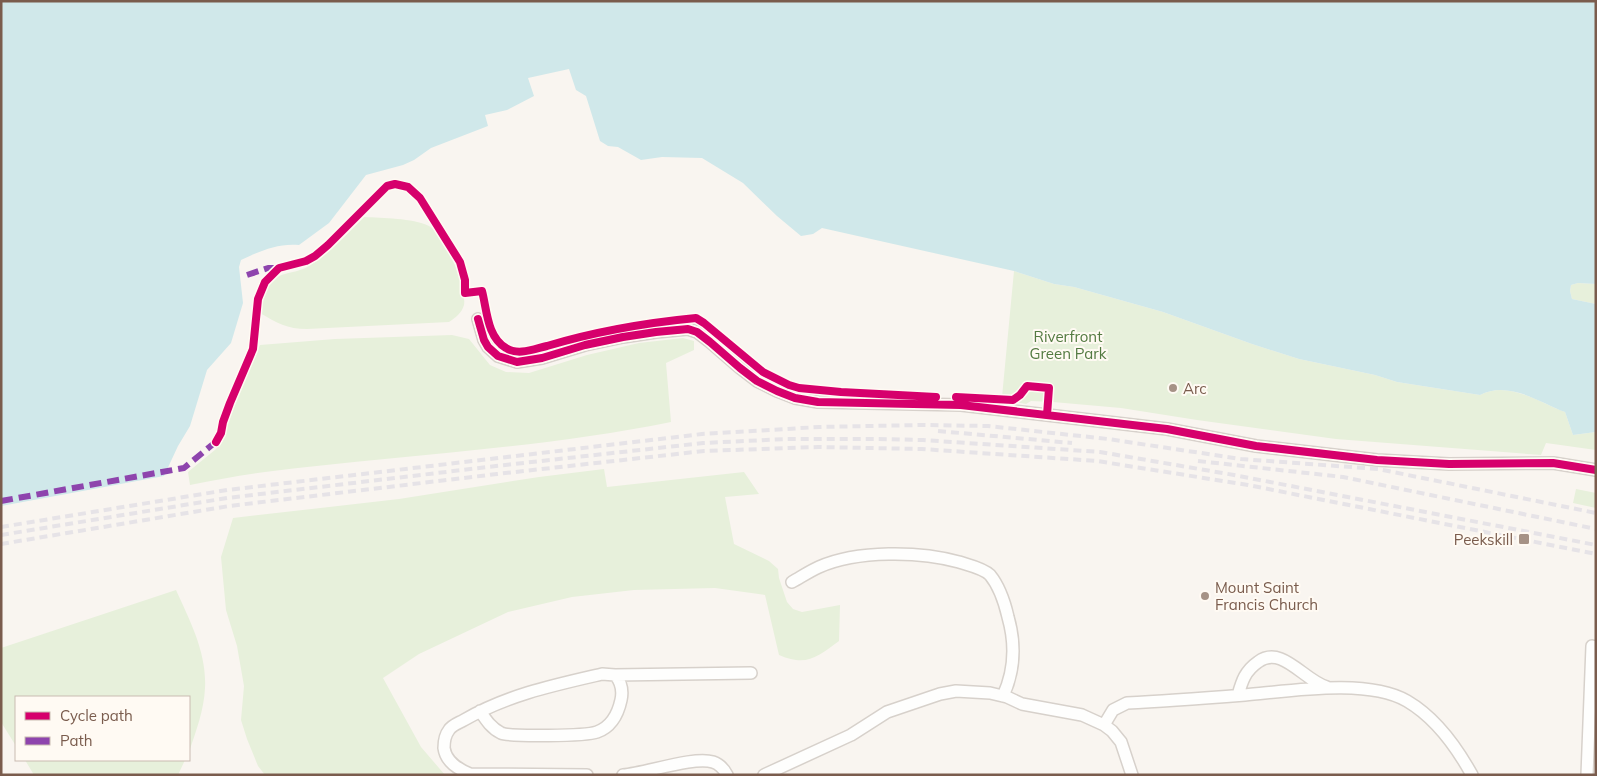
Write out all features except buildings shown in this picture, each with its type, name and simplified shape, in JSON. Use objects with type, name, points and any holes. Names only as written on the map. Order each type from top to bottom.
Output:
[{"type":"street","points":[[478,319],[488,347],[498,356],[517,362],[542,358],[585,345],[623,337],[688,329],[697,332],[757,381],[777,392],[795,398],[818,402],[961,406],[1167,429],[1256,446],[1378,460],[1449,464],[1553,463],[1596,470]]},
{"type":"street","points":[[792,582],[820,567],[837,561],[890,554],[940,557],[986,572],[990,575],[1001,596],[1012,632],[1014,646],[1013,670],[1004,696]]},
{"type":"street","points":[[1587,775],[1594,646]]},
{"type":"street","points":[[1238,695],[1243,677],[1248,671],[1260,660],[1272,657],[1282,658],[1318,685],[1331,688]]},
{"type":"street","points":[[587,775],[470,774],[462,771],[449,761],[444,746],[445,738],[452,726],[480,711],[528,692],[602,674],[750,673]]},
{"type":"street","points":[[480,711],[493,728],[506,735],[598,732],[615,718],[621,703],[622,691],[619,680],[615,675]]},
{"type":"street","points":[[1104,725],[1113,710],[1127,703],[1331,688],[1382,691],[1407,701],[1444,732],[1472,775]]},
{"type":"street","points":[[764,775],[851,735],[887,712],[940,694],[956,691],[990,693],[1004,696],[1022,704],[1082,715],[1104,725],[1121,742],[1132,775]]},
{"type":"street","points":[[623,775],[694,761],[703,761],[713,762],[727,775]]},
{"type":"green space","points":[[364,217],[414,221],[429,226],[435,231],[442,239],[454,262],[462,287],[464,305],[458,315],[449,322],[307,329],[282,325],[260,313],[263,294],[273,280],[281,275],[303,269],[318,260]]},
{"type":"green space","name":"Riverfront Green Park","points":[[1014,271],[1054,284],[1074,287],[1163,312],[1299,359],[1375,375],[1397,382],[1480,395],[1501,390],[1523,394],[1565,412],[1573,435],[1596,432],[1596,450],[1546,443],[1541,455],[1336,439],[1121,408],[1053,402],[1031,401],[1026,404],[1015,402],[1011,398],[1002,397]]},
{"type":"green space","points":[[1578,283],[1596,284],[1596,304],[1572,299],[1571,285]]},
{"type":"green space","points":[[452,335],[469,339],[490,365],[506,372],[529,373],[587,355],[639,343],[683,338],[694,341],[694,350],[666,363],[671,422],[570,439],[265,472],[190,485],[188,472],[216,449],[224,438],[230,415],[260,345],[335,339]]},
{"type":"green space","points":[[604,469],[607,487],[744,472],[759,494],[725,497],[734,544],[769,561],[778,569],[787,602],[793,609],[802,612],[840,605],[839,641],[811,659],[797,660],[779,655],[765,595],[715,588],[634,590],[572,597],[508,612],[419,654],[383,678],[421,747],[445,775],[265,775],[258,766],[241,720],[244,686],[237,646],[226,610],[221,557],[233,518],[399,499]]},
{"type":"green space","points":[[1576,489],[1596,493],[1596,508],[1573,503]]},
{"type":"green space","points":[[176,590],[196,638],[205,675],[203,704],[190,749],[190,696],[15,696],[15,744],[1,722],[1,648]]},
{"type":"green space","points":[[26,761],[185,761],[178,775],[34,775]]},
{"type":"water","points":[[1,1],[1596,1],[1596,284],[1578,283],[1571,285],[1570,291],[1572,299],[1596,304],[1596,432],[1573,435],[1565,412],[1534,398],[1512,391],[1491,391],[1480,395],[1397,382],[1375,375],[1299,359],[1163,312],[1074,287],[1054,284],[1014,271],[822,228],[813,234],[801,236],[743,183],[702,158],[662,157],[641,160],[618,147],[608,146],[600,141],[586,96],[576,90],[569,69],[528,78],[534,96],[507,110],[485,115],[488,126],[431,148],[403,165],[366,175],[329,223],[299,245],[276,246],[241,260],[239,267],[243,303],[231,343],[207,370],[190,426],[164,476],[1,506]]},
{"type":"railway","points":[[1,527],[227,490],[702,434],[819,427],[923,425],[988,426],[1108,439],[1241,459],[1378,469],[1596,513]]},
{"type":"railway","points":[[938,431],[1072,443]]},
{"type":"railway","points":[[1,535],[227,498],[703,443],[786,439],[878,439],[923,440],[1100,452],[1234,475],[1596,545]]},
{"type":"railway","points":[[1,544],[229,506],[497,474],[704,451],[818,447],[922,449],[1097,461],[1248,485],[1596,554]]},
{"type":"railway","points":[[1198,461],[1343,477],[1596,529]]},
{"type":"marked path","points":[[247,275],[268,268],[279,268]]},
{"type":"marked path","points":[[1,501],[184,468],[218,440]]},
{"type":"cycle path","points":[[216,442],[253,349],[258,299],[265,282],[279,268],[306,261],[315,256],[387,186],[395,184],[408,187],[420,198],[460,262],[465,280],[465,293],[482,291],[491,330],[500,343],[511,350],[526,351],[621,328],[696,318],[763,372],[789,385],[799,388],[841,392],[936,397]]},
{"type":"cycle path","points":[[478,319],[488,347],[498,356],[517,362],[542,358],[585,345],[623,337],[688,329],[697,332],[757,381],[795,398],[818,402],[961,405],[1167,429],[1256,446],[1377,460],[1449,464],[1553,463],[1596,470]]},
{"type":"cycle path","points":[[956,397],[1013,400],[1027,386],[1049,388],[1047,415]]},
{"type":"place","name":"Arc","points":[[1173,388]]},
{"type":"place","name":"Peekskill","points":[[1524,539]]},
{"type":"place","name":"Mount Saint Francis Church","points":[[1205,596]]}]
